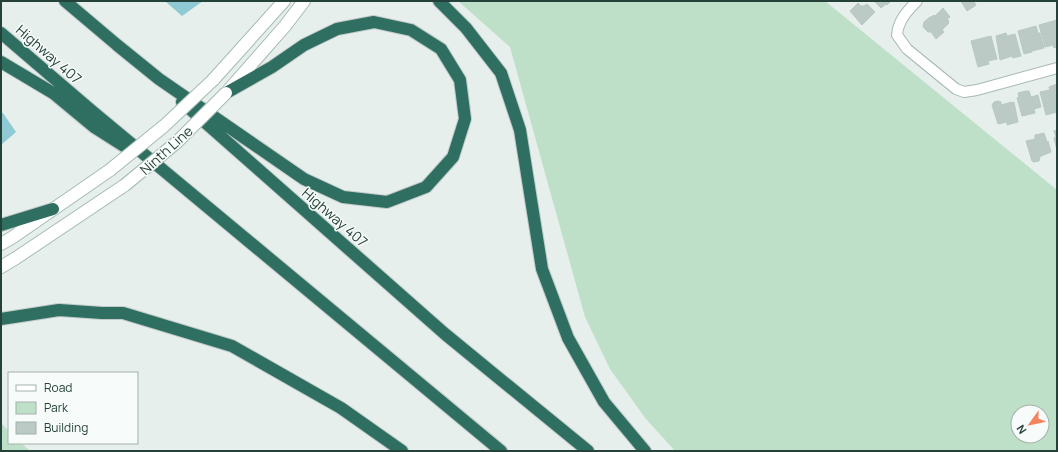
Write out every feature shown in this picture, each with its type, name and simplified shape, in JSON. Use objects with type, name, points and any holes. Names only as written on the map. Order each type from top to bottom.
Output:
[{"type":"highway","name":"Highway 407","points":[[65,1],[445,334],[588,451]]},
{"type":"highway","points":[[439,1],[466,28],[501,73],[520,130],[542,269],[568,338],[604,402],[646,451]]},
{"type":"highway","points":[[117,45],[159,79],[304,179],[343,197],[387,202],[426,188],[454,156],[465,119],[460,80],[441,49],[411,30],[374,22],[337,29],[304,45],[272,68],[226,93]]},
{"type":"highway","name":"Highway 407","points":[[1,33],[92,111],[501,451]]},
{"type":"highway","points":[[1,62],[53,93],[94,127],[171,176]]},
{"type":"highway","points":[[1,225],[53,209]]},
{"type":"highway","points":[[1,319],[59,310],[123,313],[232,346],[341,408],[402,451]]},
{"type":"main road","name":"Ninth Line","points":[[1,244],[110,170],[164,126],[212,80],[284,1]]},
{"type":"main road","name":"Ninth Line","points":[[1,267],[125,185],[177,142],[226,93],[304,1]]},
{"type":"street","points":[[917,1],[902,18],[897,27],[897,35],[907,49],[956,89],[964,92],[977,90],[1057,68]]},
{"type":"green space","points":[[458,1],[825,1],[1057,190],[1057,451],[675,451],[646,419],[610,369],[585,317],[510,47]]},
{"type":"green space","points":[[1,423],[8,430],[8,444],[22,444],[30,451],[1,451]]},
{"type":"water","points":[[165,1],[203,1],[182,16]]},
{"type":"water","points":[[1,112],[16,132],[1,145]]},
{"type":"building","points":[[874,1],[891,1],[881,8]]},
{"type":"building","points":[[961,1],[976,1],[974,2],[976,5],[967,11]]},
{"type":"building","points":[[858,3],[861,6],[867,4],[875,12],[862,25],[850,11]]},
{"type":"building","points":[[943,8],[950,17],[947,19],[949,23],[942,30],[944,32],[936,39],[931,32],[928,32],[923,27],[924,22],[930,17],[935,16]]},
{"type":"building","points":[[1057,20],[1057,47],[1054,48],[1053,45],[1045,47],[1039,25]]},
{"type":"building","points":[[1036,26],[1038,33],[1040,33],[1044,48],[1024,54],[1018,31]]},
{"type":"building","points":[[1006,33],[1007,36],[1015,34],[1021,56],[1013,58],[1012,56],[1000,60],[996,36]]},
{"type":"building","points":[[991,36],[997,59],[988,61],[989,64],[978,67],[971,41]]},
{"type":"building","points":[[1057,84],[1057,112],[1046,115],[1040,92],[1050,90],[1049,87]]},
{"type":"building","points":[[1029,91],[1031,97],[1038,95],[1041,107],[1034,109],[1035,113],[1022,116],[1017,98],[1019,97],[1018,93]]},
{"type":"building","points":[[994,102],[1001,102],[1001,105],[1014,102],[1018,122],[1007,125],[1007,122],[998,124],[992,105]]},
{"type":"building","points":[[1057,130],[1057,150],[1054,131]]},
{"type":"building","points":[[1044,133],[1051,152],[1039,157],[1039,161],[1034,162],[1032,161],[1026,141],[1035,139],[1035,135]]}]
